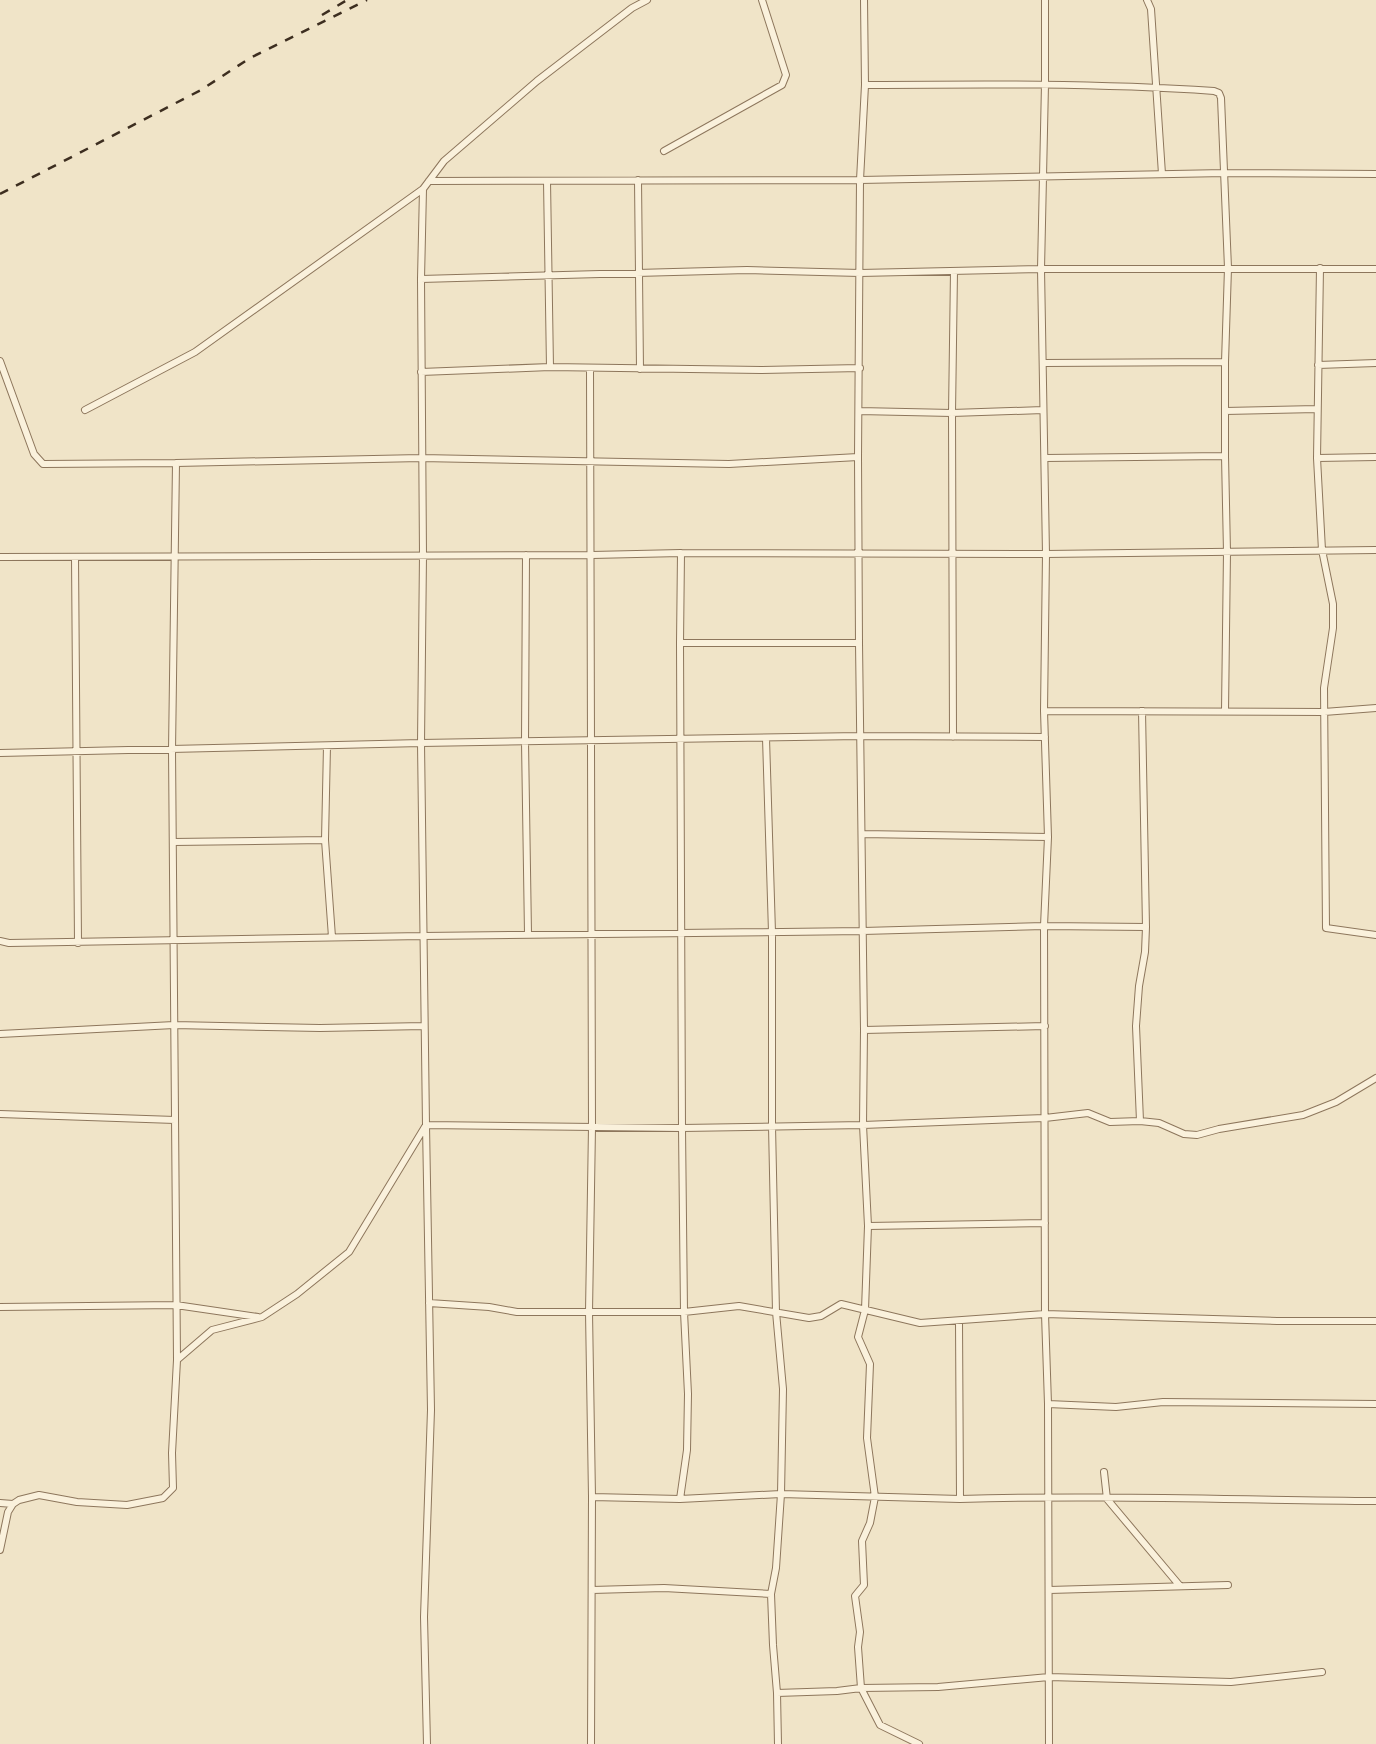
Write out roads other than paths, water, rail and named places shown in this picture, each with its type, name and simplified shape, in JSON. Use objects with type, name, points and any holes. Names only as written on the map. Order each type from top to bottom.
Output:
[{"type":"street","points":[[85,410],[195,352],[423,189],[444,161],[537,81],[632,8],[647,0]]},
{"type":"street","points":[[664,151],[782,85],[786,75],[762,0]]},
{"type":"street","points":[[864,0],[865,85],[860,180],[858,457],[860,736],[864,931],[863,1125],[868,1226],[865,1310],[858,1337],[870,1364],[868,1438],[875,1497],[870,1523],[862,1541],[864,1585],[855,1596],[860,1632],[858,1647],[861,1688],[880,1725],[919,1744]]},
{"type":"street","points":[[1045,0],[1041,270],[1046,554],[1044,737],[1048,837],[1044,926],[1049,1744]]},
{"type":"street","points":[[1147,0],[1151,9],[1162,174]]},
{"type":"street","points":[[865,85],[1045,84],[1157,87],[1214,91],[1219,93],[1221,98],[1225,173],[1228,268],[1225,362],[1226,711]]},
{"type":"street","points":[[429,181],[860,180],[1225,173],[1376,174]]},
{"type":"street","points":[[638,180],[640,369]]},
{"type":"street","points":[[547,181],[550,367]]},
{"type":"street","points":[[423,189],[421,279],[423,936],[431,1410],[424,1617],[427,1744]]},
{"type":"street","points":[[421,279],[747,270],[860,272],[1228,268],[1376,269]]},
{"type":"street","points":[[1320,268],[1317,458],[1322,550],[1333,604],[1333,628],[1324,688],[1326,928],[1376,934]]},
{"type":"street","points":[[952,737],[954,271]]},
{"type":"street","points":[[0,361],[34,454],[43,464],[176,464],[421,458],[729,464],[858,457]]},
{"type":"street","points":[[1043,363],[1225,362]]},
{"type":"street","points":[[1318,365],[1376,363]]},
{"type":"street","points":[[422,372],[550,367],[761,370],[860,368]]},
{"type":"street","points":[[590,368],[592,555],[592,1127],[589,1312],[592,1497],[591,1744]]},
{"type":"street","points":[[1225,411],[1317,409]]},
{"type":"street","points":[[859,411],[952,413],[1042,410]]},
{"type":"street","points":[[1045,458],[1225,456]]},
{"type":"street","points":[[1317,458],[1376,457]]},
{"type":"street","points":[[0,1550],[8,1512],[13,1504],[19,1500],[39,1495],[77,1502],[126,1505],[163,1498],[173,1488],[172,1453],[176,1305],[172,750],[176,464]]},
{"type":"street","points":[[0,557],[681,553],[1046,554],[1376,550]]},
{"type":"street","points":[[680,1499],[687,1441],[688,1394],[684,1312],[682,1128],[681,553]]},
{"type":"street","points":[[526,555],[525,742],[528,934]]},
{"type":"street","points":[[75,557],[78,943]]},
{"type":"street","points":[[680,643],[859,643]]},
{"type":"street","points":[[1044,711],[1324,712],[1376,708]]},
{"type":"street","points":[[1140,1121],[1136,1026],[1139,986],[1145,952],[1146,927],[1142,711]]},
{"type":"street","points":[[0,753],[75,750],[172,750],[860,736],[1044,737]]},
{"type":"street","points":[[766,738],[772,932],[772,1126],[776,1312],[783,1389],[781,1494],[776,1568],[771,1594],[778,1744]]},
{"type":"street","points":[[327,746],[324,840],[332,938]]},
{"type":"street","points":[[862,834],[1048,837]]},
{"type":"street","points":[[173,842],[324,840]]},
{"type":"street","points":[[0,941],[9,943],[78,943],[528,934],[864,931],[1044,926],[1146,927]]},
{"type":"street","points":[[0,1034],[174,1025],[320,1028],[424,1026]]},
{"type":"street","points":[[864,1030],[1045,1026]]},
{"type":"street","points":[[426,1126],[682,1128],[863,1125],[1045,1118],[1088,1113],[1110,1122],[1140,1121],[1159,1123],[1184,1134],[1197,1135],[1219,1129],[1303,1115],[1336,1102],[1376,1078]]},
{"type":"street","points":[[0,1114],[175,1120]]},
{"type":"street","points":[[176,1360],[212,1330],[262,1317],[297,1294],[350,1252],[426,1126]]},
{"type":"street","points":[[868,1226],[1045,1223]]},
{"type":"street","points":[[429,1302],[489,1307],[517,1312],[684,1312],[739,1306],[808,1318],[821,1316],[841,1304],[920,1323],[1045,1314],[1277,1321],[1376,1321]]},
{"type":"street","points":[[0,1307],[176,1305],[262,1317]]},
{"type":"street","points":[[959,1320],[960,1500]]},
{"type":"street","points":[[1048,1404],[1116,1407],[1163,1402],[1376,1404]]},
{"type":"street","points":[[1104,1472],[1107,1499],[1180,1586]]},
{"type":"street","points":[[592,1497],[680,1499],[781,1494],[960,1500],[1048,1497],[1376,1502]]},
{"type":"street","points":[[0,1503],[13,1504]]},
{"type":"street","points":[[1049,1590],[1228,1585]]},
{"type":"street","points":[[592,1590],[664,1588],[771,1594]]},
{"type":"street","points":[[777,1694],[861,1688],[938,1687],[1049,1677],[1231,1682],[1322,1672]]},
{"type":"railway","points":[[322,15],[347,0]]},
{"type":"railway","points":[[0,194],[201,90],[250,58],[367,0]]}]
